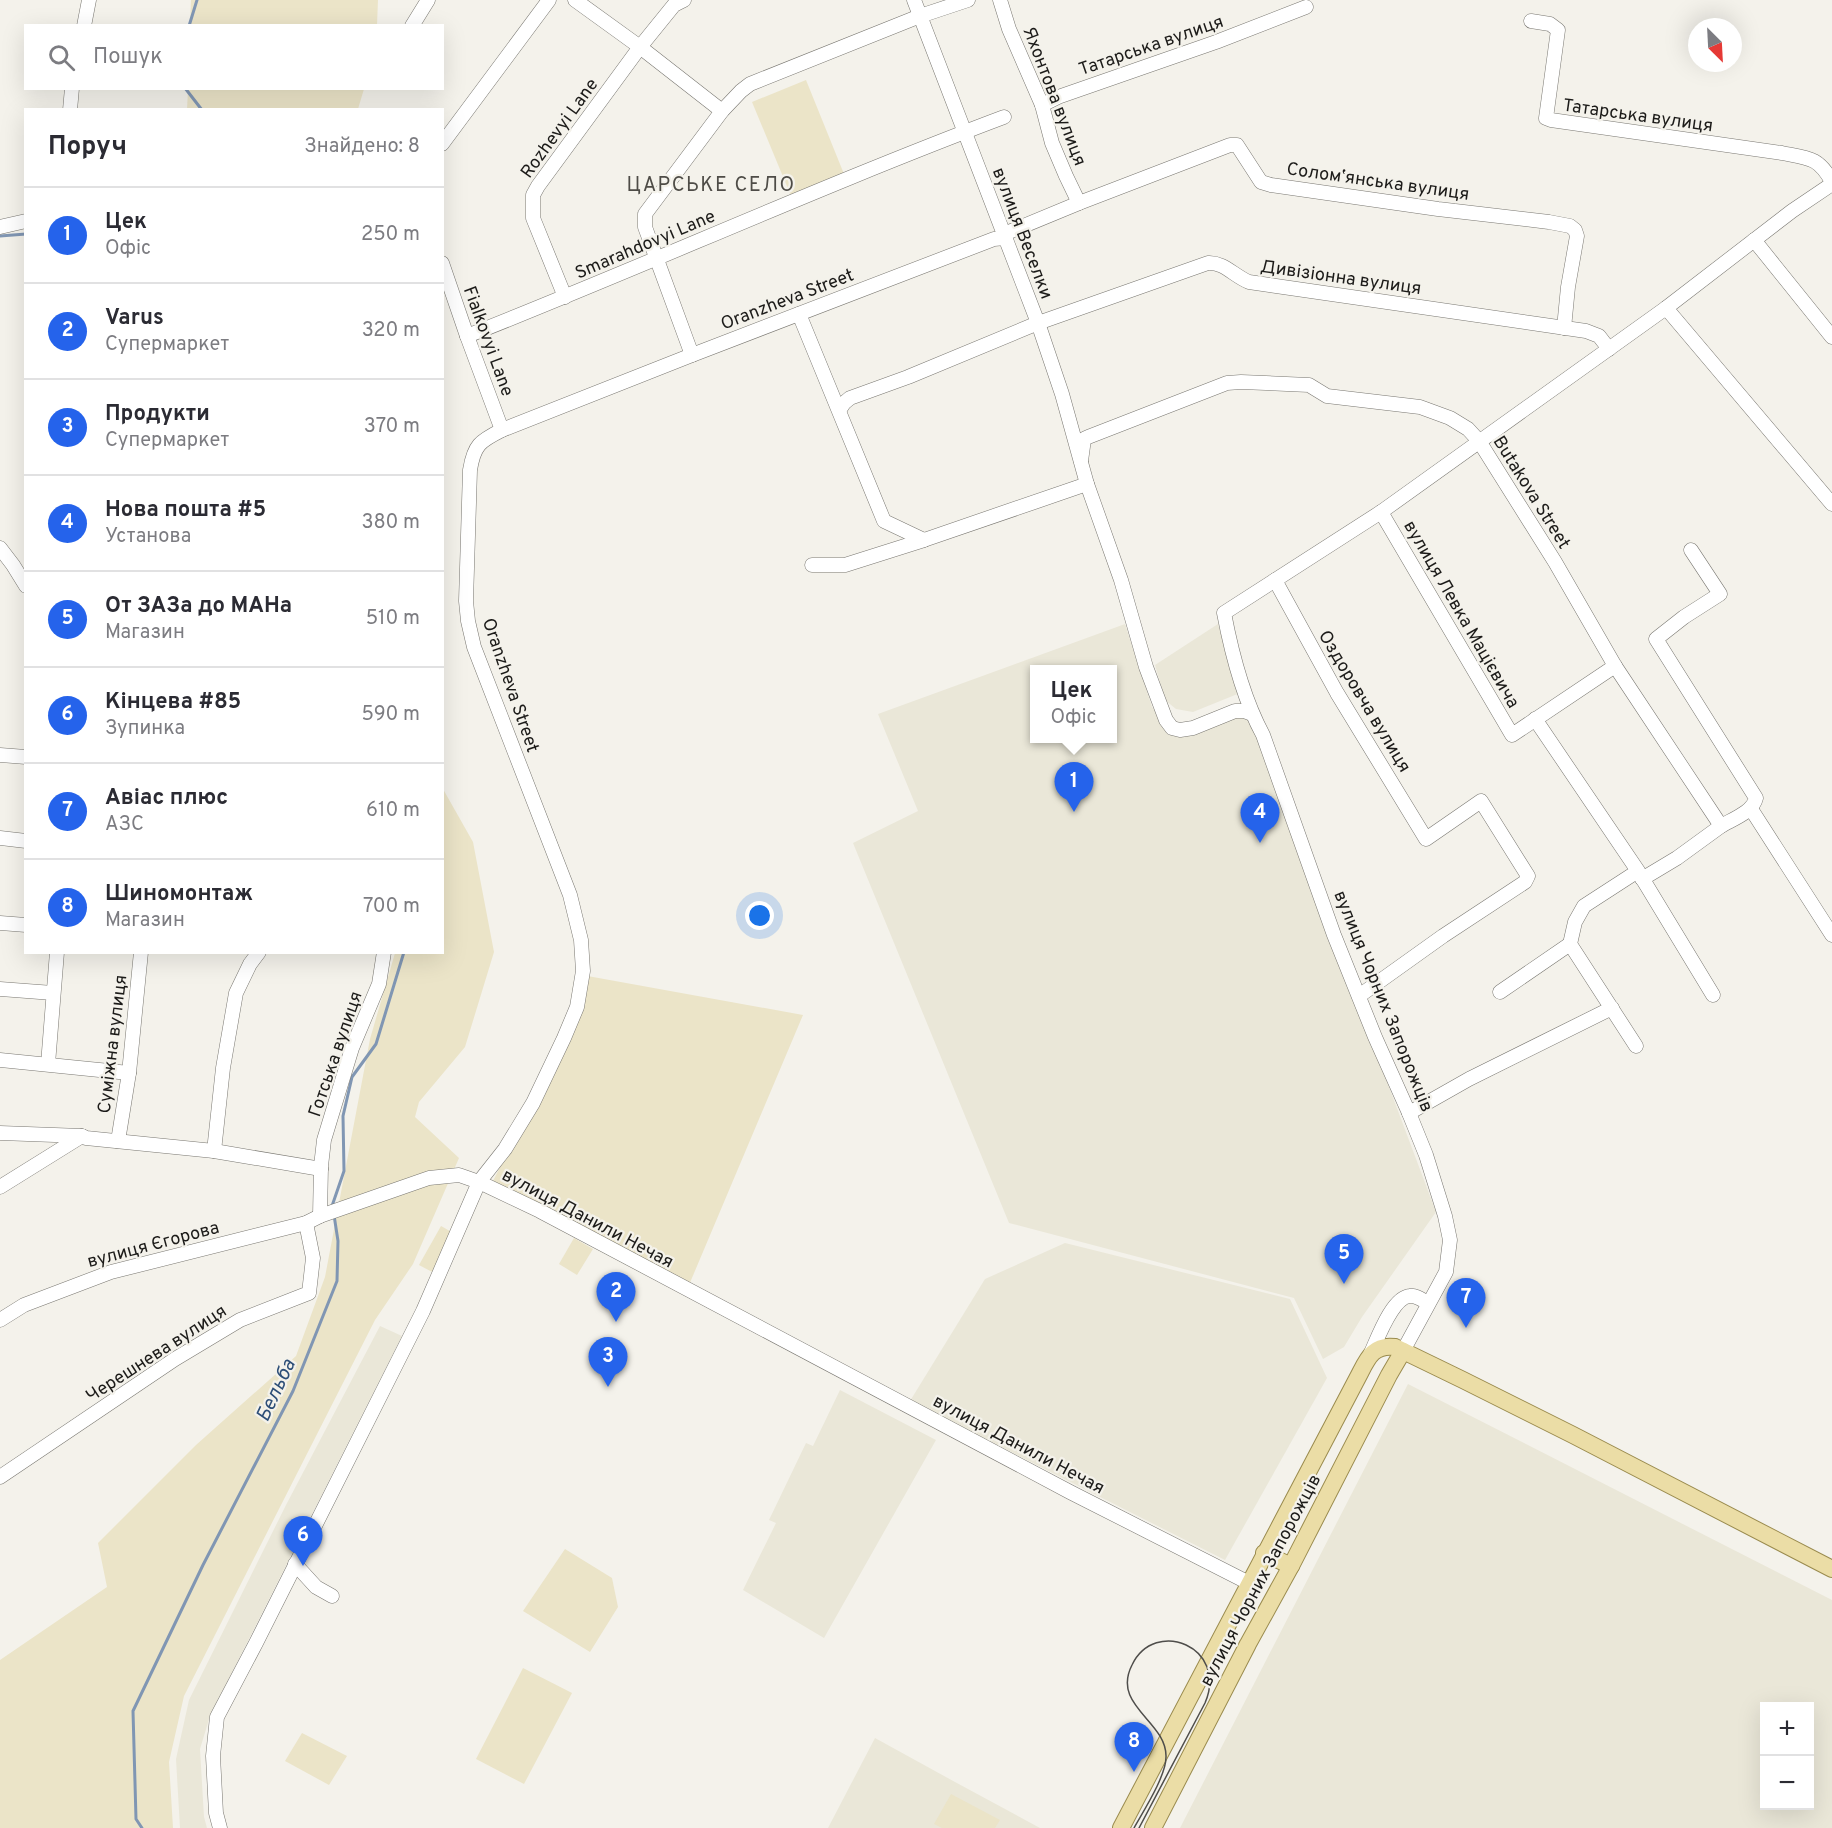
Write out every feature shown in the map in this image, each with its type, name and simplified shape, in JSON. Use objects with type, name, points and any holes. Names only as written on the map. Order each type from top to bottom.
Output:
[{"type":"main road","points":[[1370,1355],[1386,1346],[1395,1347],[1573,1435],[1832,1569]]},
{"type":"main road","name":"вулиця Чорних Запорожців","points":[[1153,1828],[1402,1351]]},
{"type":"main road","name":"вулиця Чорних Запорожців","points":[[1120,1828],[1370,1355]]},
{"type":"main road","points":[[1264,1553],[1291,1566]]},
{"type":"street","points":[[84,24],[88,0]]},
{"type":"street","points":[[413,24],[428,0]]},
{"type":"street","points":[[444,141],[549,0]]},
{"type":"street","points":[[575,0],[722,111]]},
{"type":"street","name":"Rozhevyi Lane","points":[[564,297],[533,218],[533,195],[640,47],[674,5],[684,0]]},
{"type":"street","name":"вулиця Веселки","points":[[914,0],[1038,323],[1062,394],[1087,484]]},
{"type":"street","points":[[692,355],[645,227],[645,214],[722,111],[750,84],[920,16],[968,0]]},
{"type":"street","name":"Яхонтова вулиця","points":[[1000,0],[1042,105],[1052,143],[1079,203]]},
{"type":"street","name":"Татарська вулиця","points":[[1042,105],[1058,97],[1216,42],[1306,7]]},
{"type":"street","name":"Татарська вулиця","points":[[1531,21],[1550,24],[1558,30],[1546,118],[1812,159],[1826,170],[1832,183]]},
{"type":"street","points":[[70,108],[72,90]]},
{"type":"street","name":"Smarahdovyi Lane","points":[[467,336],[1004,117]]},
{"type":"street","name":"Соломʼянська вулиця","points":[[1005,236],[1079,203],[1230,145],[1237,145],[1261,182],[1271,185],[1570,226],[1575,230],[1577,236],[1564,328]]},
{"type":"street","points":[[1275,580],[1381,512],[1666,308],[1832,183]]},
{"type":"street","points":[[0,227],[24,221]]},
{"type":"street","name":"Oranzheva Street","points":[[479,1182],[505,1149],[533,1103],[577,1007],[583,971],[581,940],[570,895],[474,647],[468,621],[466,600],[472,458],[475,450],[482,440],[502,430],[1005,236]]},
{"type":"street","points":[[1754,240],[1832,337]]},
{"type":"street","name":"Дивізіонна вулиця","points":[[840,409],[850,398],[1038,323],[1208,263],[1216,263],[1238,278],[1249,282],[1586,331],[1599,336],[1609,349]]},
{"type":"street","name":"Fialkovyi Lane","points":[[444,268],[502,430]]},
{"type":"street","points":[[1666,308],[1832,504]]},
{"type":"street","points":[[799,314],[885,520],[924,540]]},
{"type":"street","name":"Butakova Street","points":[[1081,461],[1083,439],[1217,387],[1234,383],[1309,385],[1327,396],[1420,407],[1450,418],[1468,429],[1479,441],[1555,562],[1615,666],[1721,826]]},
{"type":"street","points":[[812,565],[845,566],[1087,484],[1121,580],[1146,667],[1166,720],[1172,728],[1180,730],[1193,728],[1235,711],[1252,714]]},
{"type":"street","name":"вулиця Левка Мацієвича","points":[[1381,512],[1512,735],[1535,719],[1640,875],[1713,995]]},
{"type":"street","points":[[0,548],[24,583]]},
{"type":"street","points":[[1500,992],[1570,944],[1575,922],[1584,906],[1640,875],[1677,858],[1721,826],[1751,809],[1755,804],[1756,798],[1656,639],[1684,617],[1720,594],[1691,550]]},
{"type":"street","name":"вулиця Чорних Запорожців","points":[[1275,580],[1224,613],[1230,648],[1252,714],[1263,735],[1334,935],[1426,1155],[1450,1240],[1446,1272],[1402,1351]]},
{"type":"street","name":"Оздоровча вулиця","points":[[1275,580],[1337,693],[1426,839],[1481,801],[1528,876],[1527,880],[1359,996]]},
{"type":"street","points":[[1535,719],[1615,666]]},
{"type":"street","points":[[0,755],[24,757]]},
{"type":"street","points":[[1751,809],[1832,935]]},
{"type":"street","points":[[0,838],[24,841]]},
{"type":"street","points":[[0,923],[24,925]]},
{"type":"street","points":[[1570,944],[1636,1046]]},
{"type":"street","points":[[48,1064],[57,954]]},
{"type":"street","name":"Суміжна вулиця","points":[[118,1141],[129,1073],[141,954]]},
{"type":"street","points":[[214,1151],[223,1068],[236,993],[250,963],[257,954]]},
{"type":"street","name":"Готська вулиця","points":[[323,1215],[321,1169],[324,1140],[352,1048],[379,984],[384,954]]},
{"type":"street","points":[[0,989],[53,993]]},
{"type":"street","points":[[1409,1113],[1468,1079],[1612,1008]]},
{"type":"street","points":[[0,1060],[129,1073]]},
{"type":"street","points":[[0,1133],[82,1136],[214,1151],[321,1169]]},
{"type":"street","points":[[0,1187],[82,1136]]},
{"type":"street","name":"вулиця Єгорова","points":[[0,1320],[24,1305],[111,1272],[306,1223],[429,1178],[459,1175],[479,1182]]},
{"type":"street","name":"вулиця Данили Нечая","points":[[220,1828],[216,1813],[213,1761],[217,1717],[423,1311],[479,1182],[540,1211],[1070,1492],[1249,1583]]},
{"type":"street","name":"Черешнева вулиця","points":[[0,1477],[175,1359],[240,1320],[309,1293],[313,1258],[306,1223]]},
{"type":"street","name":"вулиця Чорних Запорожців","points":[[1370,1355],[1398,1301],[1415,1296],[1428,1303]]},
{"type":"street","points":[[295,1564],[316,1587],[332,1596]]},
{"type":"shaded area","points":[[191,0],[378,0],[377,24],[190,24]]},
{"type":"shaded area","points":[[806,80],[844,174],[791,196],[752,102]]},
{"type":"shaded area","points":[[188,90],[364,90],[358,108],[187,108]]},
{"type":"shaded area","points":[[1125,624],[1152,707],[1175,736],[1239,715],[1250,717],[1436,1212],[1362,1317],[1344,1347],[1323,1359],[1294,1298],[1009,1223],[853,843],[918,811],[878,714]]},
{"type":"shaded area","points":[[1218,624],[1240,693],[1193,712],[1176,709],[1165,700],[1155,665]]},
{"type":"shaded area","points":[[444,791],[473,842],[494,952],[465,1047],[419,1102],[415,1117],[459,1158],[413,1264],[375,1320],[184,1696],[169,1762],[173,1828],[0,1828],[0,1660],[107,1587],[98,1543],[196,1445],[296,1356],[325,1277],[370,1039],[395,954],[444,954]]},
{"type":"shaded area","points":[[582,975],[803,1015],[689,1285],[492,1183],[544,1080]]},
{"type":"shaded area","points":[[441,1226],[455,1234],[434,1273],[419,1265]]},
{"type":"shaded area","points":[[574,1238],[593,1249],[577,1275],[559,1264]]},
{"type":"shaded area","points":[[1065,1243],[1290,1299],[1327,1378],[1225,1560],[910,1401],[985,1279]]},
{"type":"shaded area","points":[[380,1326],[402,1336],[210,1716],[200,1749],[204,1817],[207,1828],[180,1828],[176,1759],[189,1700],[286,1505]]},
{"type":"shaded area","points":[[1408,1384],[1832,1600],[1832,1828],[1180,1828]]},
{"type":"shaded area","points":[[840,1390],[936,1440],[824,1638],[743,1590],[776,1523],[769,1520],[806,1443],[813,1446]]},
{"type":"shaded area","points":[[565,1549],[612,1578],[618,1607],[590,1652],[523,1611]]},
{"type":"shaded area","points":[[523,1668],[572,1693],[524,1784],[476,1759]]},
{"type":"shaded area","points":[[302,1733],[347,1756],[329,1785],[285,1761]]},
{"type":"shaded area","points":[[875,1738],[955,1782],[1040,1828],[828,1828]]},
{"type":"shaded area","points":[[951,1794],[1000,1820],[995,1828],[942,1828],[934,1824]]},
{"type":"waterway","name":"Бельба","points":[[190,24],[197,0]]},
{"type":"waterway","name":"Бельба","points":[[187,90],[200,108]]},
{"type":"waterway","points":[[0,236],[24,234]]},
{"type":"waterway","name":"Бельба","points":[[332,1206],[344,1171],[343,1116],[352,1077],[376,1044],[403,954]]},
{"type":"waterway","name":"Бельба","points":[[142,1828],[136,1819],[133,1711],[203,1565],[293,1391],[337,1281],[338,1241],[334,1215]]},
{"type":"tram line","points":[[1134,1828],[1159,1783],[1166,1757],[1164,1744],[1158,1733],[1134,1703],[1127,1679],[1132,1665],[1143,1651],[1156,1643],[1172,1641],[1186,1645],[1199,1654],[1207,1667],[1210,1683],[1205,1703],[1139,1828]]},
{"type":"place","name":"Цек","points":[[1074,812]]},
{"type":"place","name":"Нова пошта #5","points":[[1260,843]]},
{"type":"place","name":"От ЗАЗа до МАНа","points":[[1344,1284]]},
{"type":"place","name":"Varus","points":[[616,1322]]},
{"type":"place","name":"Авіас плюс","points":[[1466,1328]]},
{"type":"place","name":"Продукти","points":[[608,1387]]},
{"type":"place","name":"Кінцева #85","points":[[303,1566]]},
{"type":"place","name":"Шиномонтаж","points":[[1134,1772]]},
{"type":"district","name":"ЦАРСЬКЕ СЕЛО","points":[[711,184]]}]
